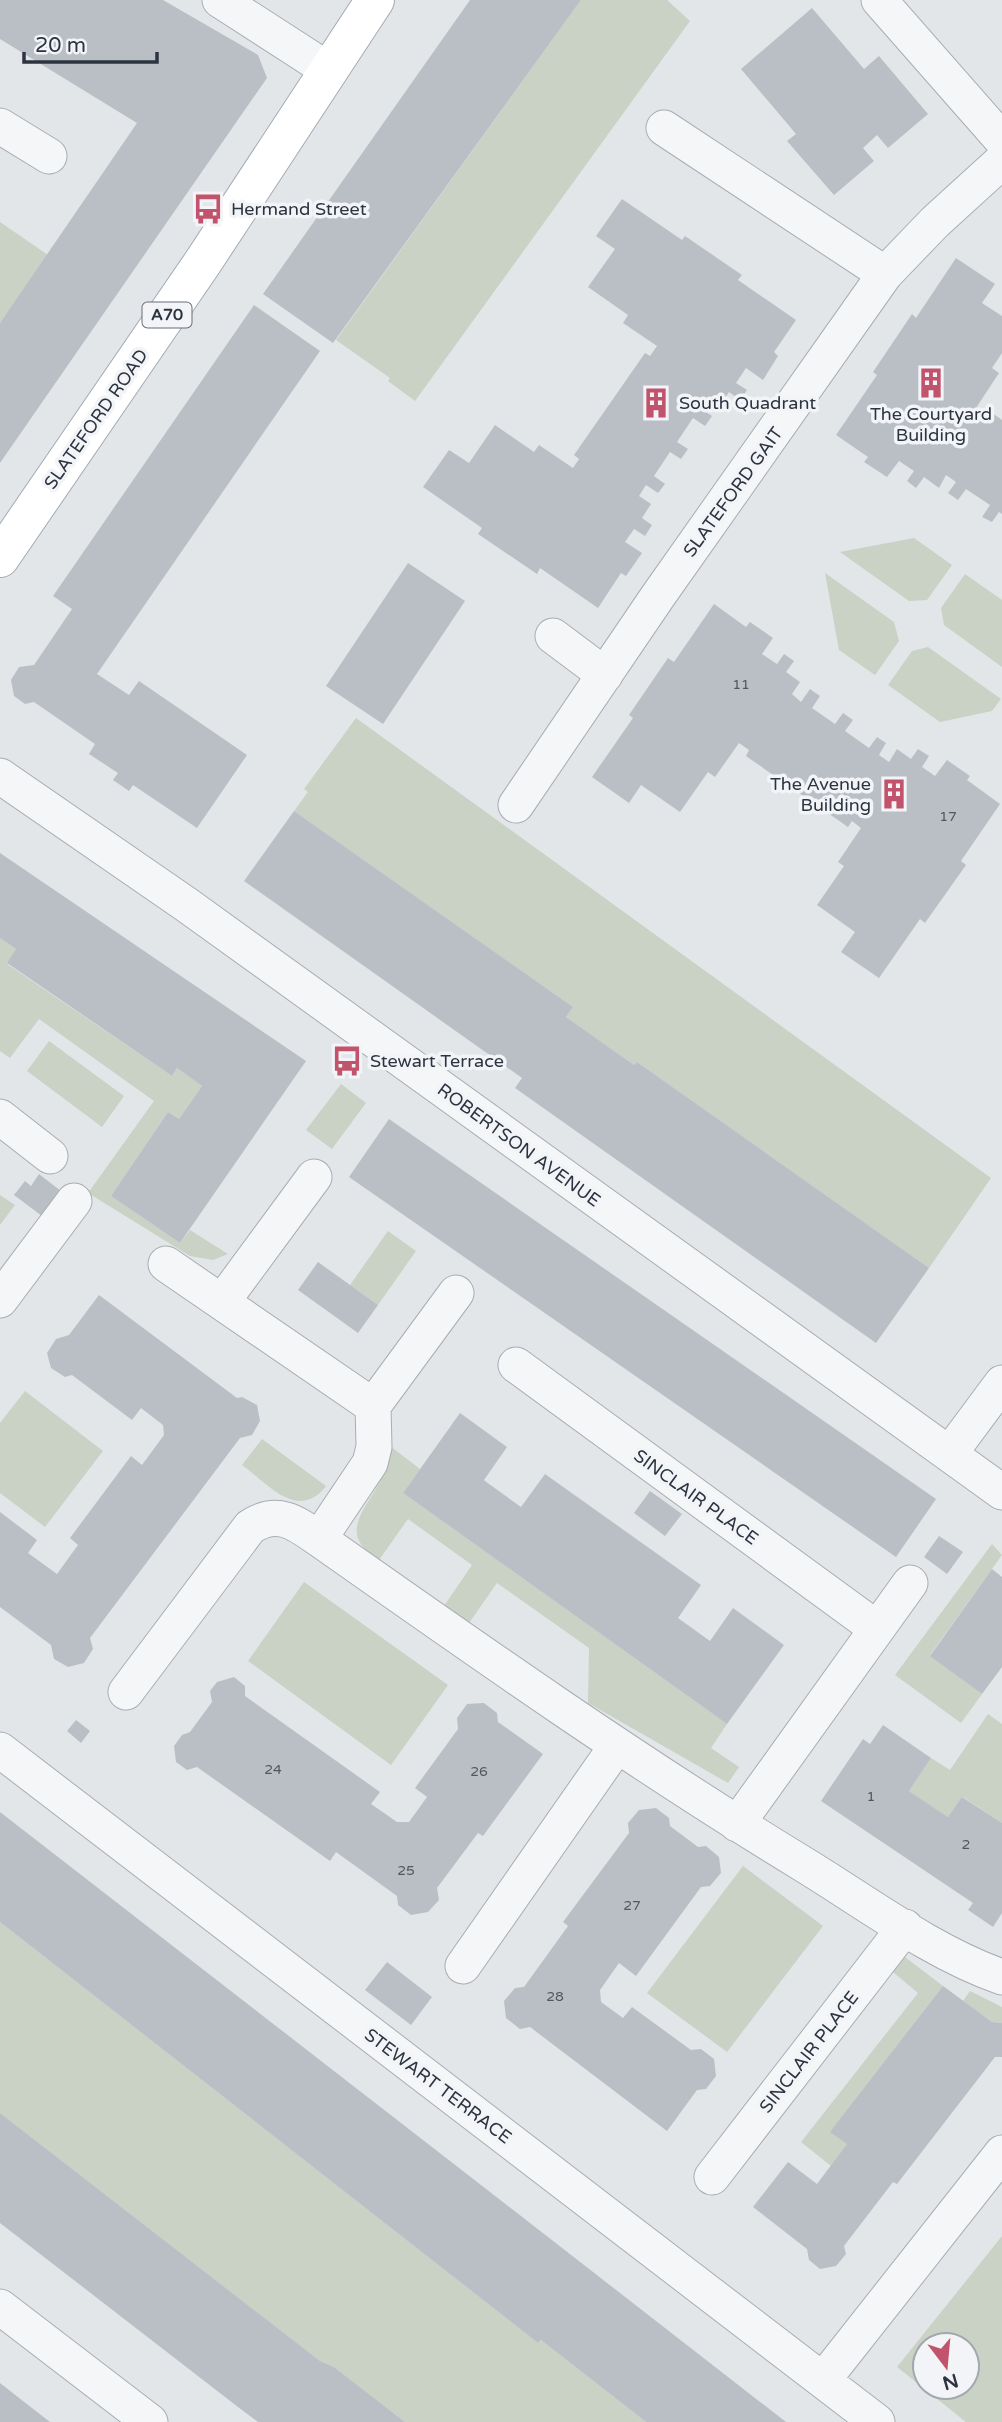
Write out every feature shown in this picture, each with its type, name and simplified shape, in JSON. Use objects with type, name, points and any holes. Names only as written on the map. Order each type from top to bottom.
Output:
[{"type":"main road","name":"SLATEFORD ROAD","points":[[0,558],[116,392],[375,0]]},
{"type":"street","points":[[220,0],[330,71]]},
{"type":"street","points":[[879,0],[1002,139]]},
{"type":"street","points":[[0,125],[49,156]]},
{"type":"street","points":[[664,128],[885,274]]},
{"type":"street","name":"SLATEFORD GAIT","points":[[516,805],[885,274],[935,222],[1002,161]]},
{"type":"street","points":[[552,636],[605,675]]},
{"type":"street","name":"ROBERTSON AVENUE","points":[[0,776],[187,905],[1002,1492]]},
{"type":"street","points":[[0,1118],[50,1156]]},
{"type":"street","points":[[222,1302],[314,1177]]},
{"type":"street","points":[[0,1300],[74,1201]]},
{"type":"street","points":[[166,1264],[373,1406]]},
{"type":"street","points":[[318,1539],[370,1463],[374,1436],[373,1406],[456,1293]]},
{"type":"street","name":"SINCLAIR PLACE","points":[[516,1365],[876,1628]]},
{"type":"street","points":[[950,1453],[1002,1383]]},
{"type":"street","points":[[126,1692],[250,1527],[266,1518],[277,1517],[296,1523],[616,1747],[905,1927],[969,1963],[1002,1977]]},
{"type":"street","points":[[737,1824],[910,1583]]},
{"type":"street","points":[[463,1966],[616,1747]]},
{"type":"street","name":"STEWART TERRACE","points":[[0,1749],[877,2422]]},
{"type":"street","name":"SINCLAIR PLACE","points":[[712,2177],[905,1927]]},
{"type":"street","points":[[822,2380],[1002,2153]]},
{"type":"street","points":[[0,2307],[150,2422]]},
{"type":"green space","points":[[581,0],[667,0],[690,21],[415,401],[388,381],[390,378],[336,340]]},
{"type":"green space","points":[[0,222],[48,255],[0,323]]},
{"type":"green space","points":[[914,538],[952,565],[927,600],[909,601],[840,552]]},
{"type":"green space","points":[[825,573],[894,622],[899,641],[875,675],[839,650]]},
{"type":"green space","points":[[965,574],[1002,600],[1002,667],[944,625],[941,608]]},
{"type":"green space","points":[[928,647],[1001,699],[992,711],[940,722],[888,685],[912,651]]},
{"type":"green space","points":[[356,718],[991,1178],[929,1268],[637,1062],[634,1065],[566,1017],[573,1007],[294,811],[308,792],[304,789]]},
{"type":"green space","points":[[0,938],[16,949],[7,964],[172,1076],[177,1068],[202,1086],[179,1119],[168,1112],[111,1196],[180,1243],[190,1230],[228,1254],[213,1260],[190,1256],[88,1193],[154,1101],[39,1019],[10,1058],[0,1051]]},
{"type":"green space","points":[[49,1041],[124,1096],[102,1127],[27,1071]]},
{"type":"green space","points":[[341,1084],[366,1103],[332,1149],[306,1130]]},
{"type":"green space","points":[[0,1195],[15,1205],[0,1225]]},
{"type":"green space","points":[[388,1231],[416,1251],[378,1305],[350,1285]]},
{"type":"green space","points":[[25,1391],[103,1451],[45,1527],[0,1493],[0,1423]]},
{"type":"green space","points":[[262,1439],[326,1486],[305,1501],[283,1496],[273,1489],[242,1465]]},
{"type":"green space","points":[[390,1446],[420,1469],[403,1493],[727,1724],[711,1748],[739,1767],[728,1783],[588,1703],[589,1648],[497,1583],[469,1623],[444,1606],[472,1565],[408,1519],[379,1560],[367,1551],[359,1542],[358,1523],[383,1474]]},
{"type":"green space","points":[[992,1544],[1002,1555],[930,1655],[982,1694],[961,1723],[895,1675]]},
{"type":"green space","points":[[304,1582],[448,1685],[391,1765],[248,1661]]},
{"type":"green space","points":[[988,1714],[1002,1724],[1002,1823],[963,1797],[948,1817],[909,1791],[931,1758],[950,1770]]},
{"type":"green space","points":[[743,1866],[823,1926],[727,2052],[647,1993]]},
{"type":"green space","points":[[0,1922],[538,2343],[541,2340],[646,2422],[405,2422],[334,2367],[320,2361],[0,2113]]},
{"type":"green space","points":[[905,1957],[943,1986],[831,2132],[847,2144],[831,2166],[801,2142],[918,1993],[893,1972]]},
{"type":"green space","points":[[970,1991],[1002,2007],[1002,2023],[992,2022],[963,2001]]},
{"type":"green space","points":[[1002,2236],[1002,2422],[966,2422],[940,2401],[981,2401],[981,2331],[926,2331]]},
{"type":"green space","points":[[911,2350],[911,2378],[897,2367]]},
{"type":"building","points":[[0,0],[163,0],[258,55],[267,78],[0,463],[0,323],[137,123],[0,39]]},
{"type":"building","points":[[470,0],[581,0],[333,343],[263,294]]},
{"type":"building","points":[[812,8],[864,69],[879,56],[928,114],[888,148],[877,135],[863,148],[874,161],[834,195],[787,141],[796,134],[741,69]]},
{"type":"building","name":"South Quadrant","points":[[622,199],[682,240],[685,236],[742,275],[738,280],[796,320],[774,352],[778,356],[763,380],[746,368],[736,383],[747,390],[740,400],[729,392],[719,407],[706,398],[700,408],[712,416],[705,426],[693,418],[677,442],[688,449],[681,459],[670,452],[654,476],[665,484],[658,493],[646,485],[639,496],[651,504],[642,518],[652,525],[645,536],[634,529],[625,542],[642,553],[626,576],[621,573],[598,608],[540,568],[537,574],[478,534],[482,528],[423,487],[449,450],[469,463],[495,425],[534,452],[539,445],[573,468],[579,459],[574,455],[645,353],[650,356],[657,346],[623,323],[628,315],[588,287],[615,249],[596,236]]},
{"type":"building","name":"The Courtyard Building","points":[[956,258],[995,284],[982,303],[1002,316],[1002,353],[992,368],[999,373],[976,408],[986,414],[988,410],[1002,420],[1002,514],[999,512],[992,522],[982,517],[990,505],[966,489],[958,500],[948,493],[956,482],[946,475],[939,488],[924,477],[916,488],[907,481],[914,471],[899,461],[887,477],[864,462],[868,457],[836,435],[877,375],[873,372],[912,314],[916,318]]},
{"type":"building","points":[[254,305],[320,351],[97,674],[129,695],[139,681],[247,755],[197,828],[133,785],[129,791],[113,780],[118,773],[89,754],[95,744],[34,702],[25,704],[14,696],[11,680],[19,667],[34,665],[72,609],[53,596]]},
{"type":"building","points":[[408,563],[465,601],[383,724],[326,686]]},
{"type":"building","name":"The Avenue Building","points":[[714,604],[746,627],[750,622],[773,638],[762,654],[777,664],[784,654],[794,661],[786,672],[800,682],[792,694],[801,702],[810,689],[820,696],[812,708],[835,724],[843,713],[853,720],[845,731],[869,748],[877,737],[886,743],[879,755],[889,762],[897,749],[911,759],[918,749],[929,756],[922,767],[935,776],[947,760],[970,776],[967,780],[1000,804],[961,861],[966,865],[925,923],[920,919],[879,978],[841,952],[855,932],[817,905],[844,866],[838,862],[861,828],[852,821],[848,827],[746,756],[749,750],[739,743],[715,777],[708,772],[680,812],[641,785],[629,803],[592,777],[633,718],[629,715],[668,658],[674,662]]},
{"type":"building","points":[[294,811],[573,1007],[566,1017],[634,1065],[637,1062],[929,1268],[876,1343],[515,1088],[522,1078],[244,881]]},
{"type":"building","points":[[0,853],[306,1061],[180,1243],[111,1196],[168,1112],[179,1119],[202,1086],[177,1068],[172,1076],[7,963],[16,949],[0,938]]},
{"type":"building","points":[[389,1119],[936,1499],[896,1557],[349,1177]]},
{"type":"building","points":[[39,1174],[61,1191],[42,1216],[14,1195],[25,1181],[31,1186]]},
{"type":"building","points":[[318,1262],[378,1305],[358,1333],[298,1290]]},
{"type":"building","points":[[99,1295],[237,1398],[242,1397],[257,1405],[260,1421],[252,1435],[240,1438],[90,1638],[93,1649],[84,1663],[68,1667],[54,1659],[51,1645],[0,1607],[0,1512],[37,1540],[28,1553],[57,1574],[78,1545],[70,1538],[131,1456],[142,1465],[164,1435],[163,1425],[141,1408],[132,1420],[72,1375],[65,1377],[51,1368],[47,1353],[56,1339],[69,1335]]},
{"type":"building","points":[[460,1413],[507,1447],[484,1480],[521,1507],[545,1474],[701,1585],[678,1618],[710,1641],[733,1608],[784,1645],[727,1724],[403,1493]]},
{"type":"building","points":[[650,1491],[682,1514],[665,1536],[634,1513]]},
{"type":"building","points":[[939,1536],[963,1552],[947,1574],[924,1557]]},
{"type":"building","points":[[992,1569],[1002,1577],[1002,1667],[982,1694],[930,1656]]},
{"type":"building","points":[[234,1677],[245,1686],[245,1696],[380,1792],[371,1804],[397,1822],[409,1822],[427,1797],[415,1788],[458,1729],[457,1718],[467,1704],[484,1703],[497,1713],[498,1722],[543,1754],[483,1836],[478,1833],[437,1888],[439,1900],[428,1912],[411,1915],[398,1905],[397,1896],[336,1852],[330,1861],[197,1767],[187,1770],[176,1762],[174,1746],[182,1735],[190,1732],[212,1702],[210,1691],[217,1682]]},
{"type":"building","points":[[76,1720],[90,1731],[81,1743],[67,1731]]},
{"type":"building","points":[[883,1725],[931,1758],[909,1791],[948,1817],[962,1797],[1002,1823],[1002,1913],[993,1927],[968,1910],[973,1903],[821,1801],[863,1739],[870,1744]]},
{"type":"building","points":[[656,1808],[669,1818],[670,1826],[698,1847],[706,1846],[719,1857],[721,1873],[710,1886],[701,1887],[636,1976],[619,1963],[600,1990],[601,2002],[623,2018],[632,2007],[691,2050],[701,2049],[714,2059],[716,2076],[706,2089],[697,2090],[667,2131],[530,2027],[520,2029],[506,2018],[504,2001],[515,1988],[524,1987],[568,1926],[563,1922],[629,1833],[628,1823],[639,1810]]},
{"type":"building","points":[[0,1812],[786,2422],[646,2422],[541,2340],[538,2343],[0,1922]]},
{"type":"building","points":[[387,1962],[432,1997],[411,2025],[365,1990]]},
{"type":"building","points":[[943,1986],[992,2022],[1002,2023],[1002,2057],[995,2057],[897,2184],[893,2182],[844,2246],[846,2254],[836,2266],[820,2269],[809,2260],[807,2249],[753,2207],[788,2162],[817,2184],[847,2144],[830,2132]]},
{"type":"building","points":[[0,2113],[320,2361],[334,2367],[405,2422],[258,2422],[238,2407],[0,2223]]},
{"type":"building","points":[[0,2383],[14,2394],[50,2422],[0,2422]]},
{"type":"place","name":"Hermand Street","points":[[208,209]]},
{"type":"place","name":"The Courtyard Building","points":[[931,383]]},
{"type":"place","name":"South Quadrant","points":[[656,403]]},
{"type":"place","name":"The Avenue Building","points":[[894,794]]},
{"type":"place","name":"Stewart Terrace","points":[[347,1061]]}]
